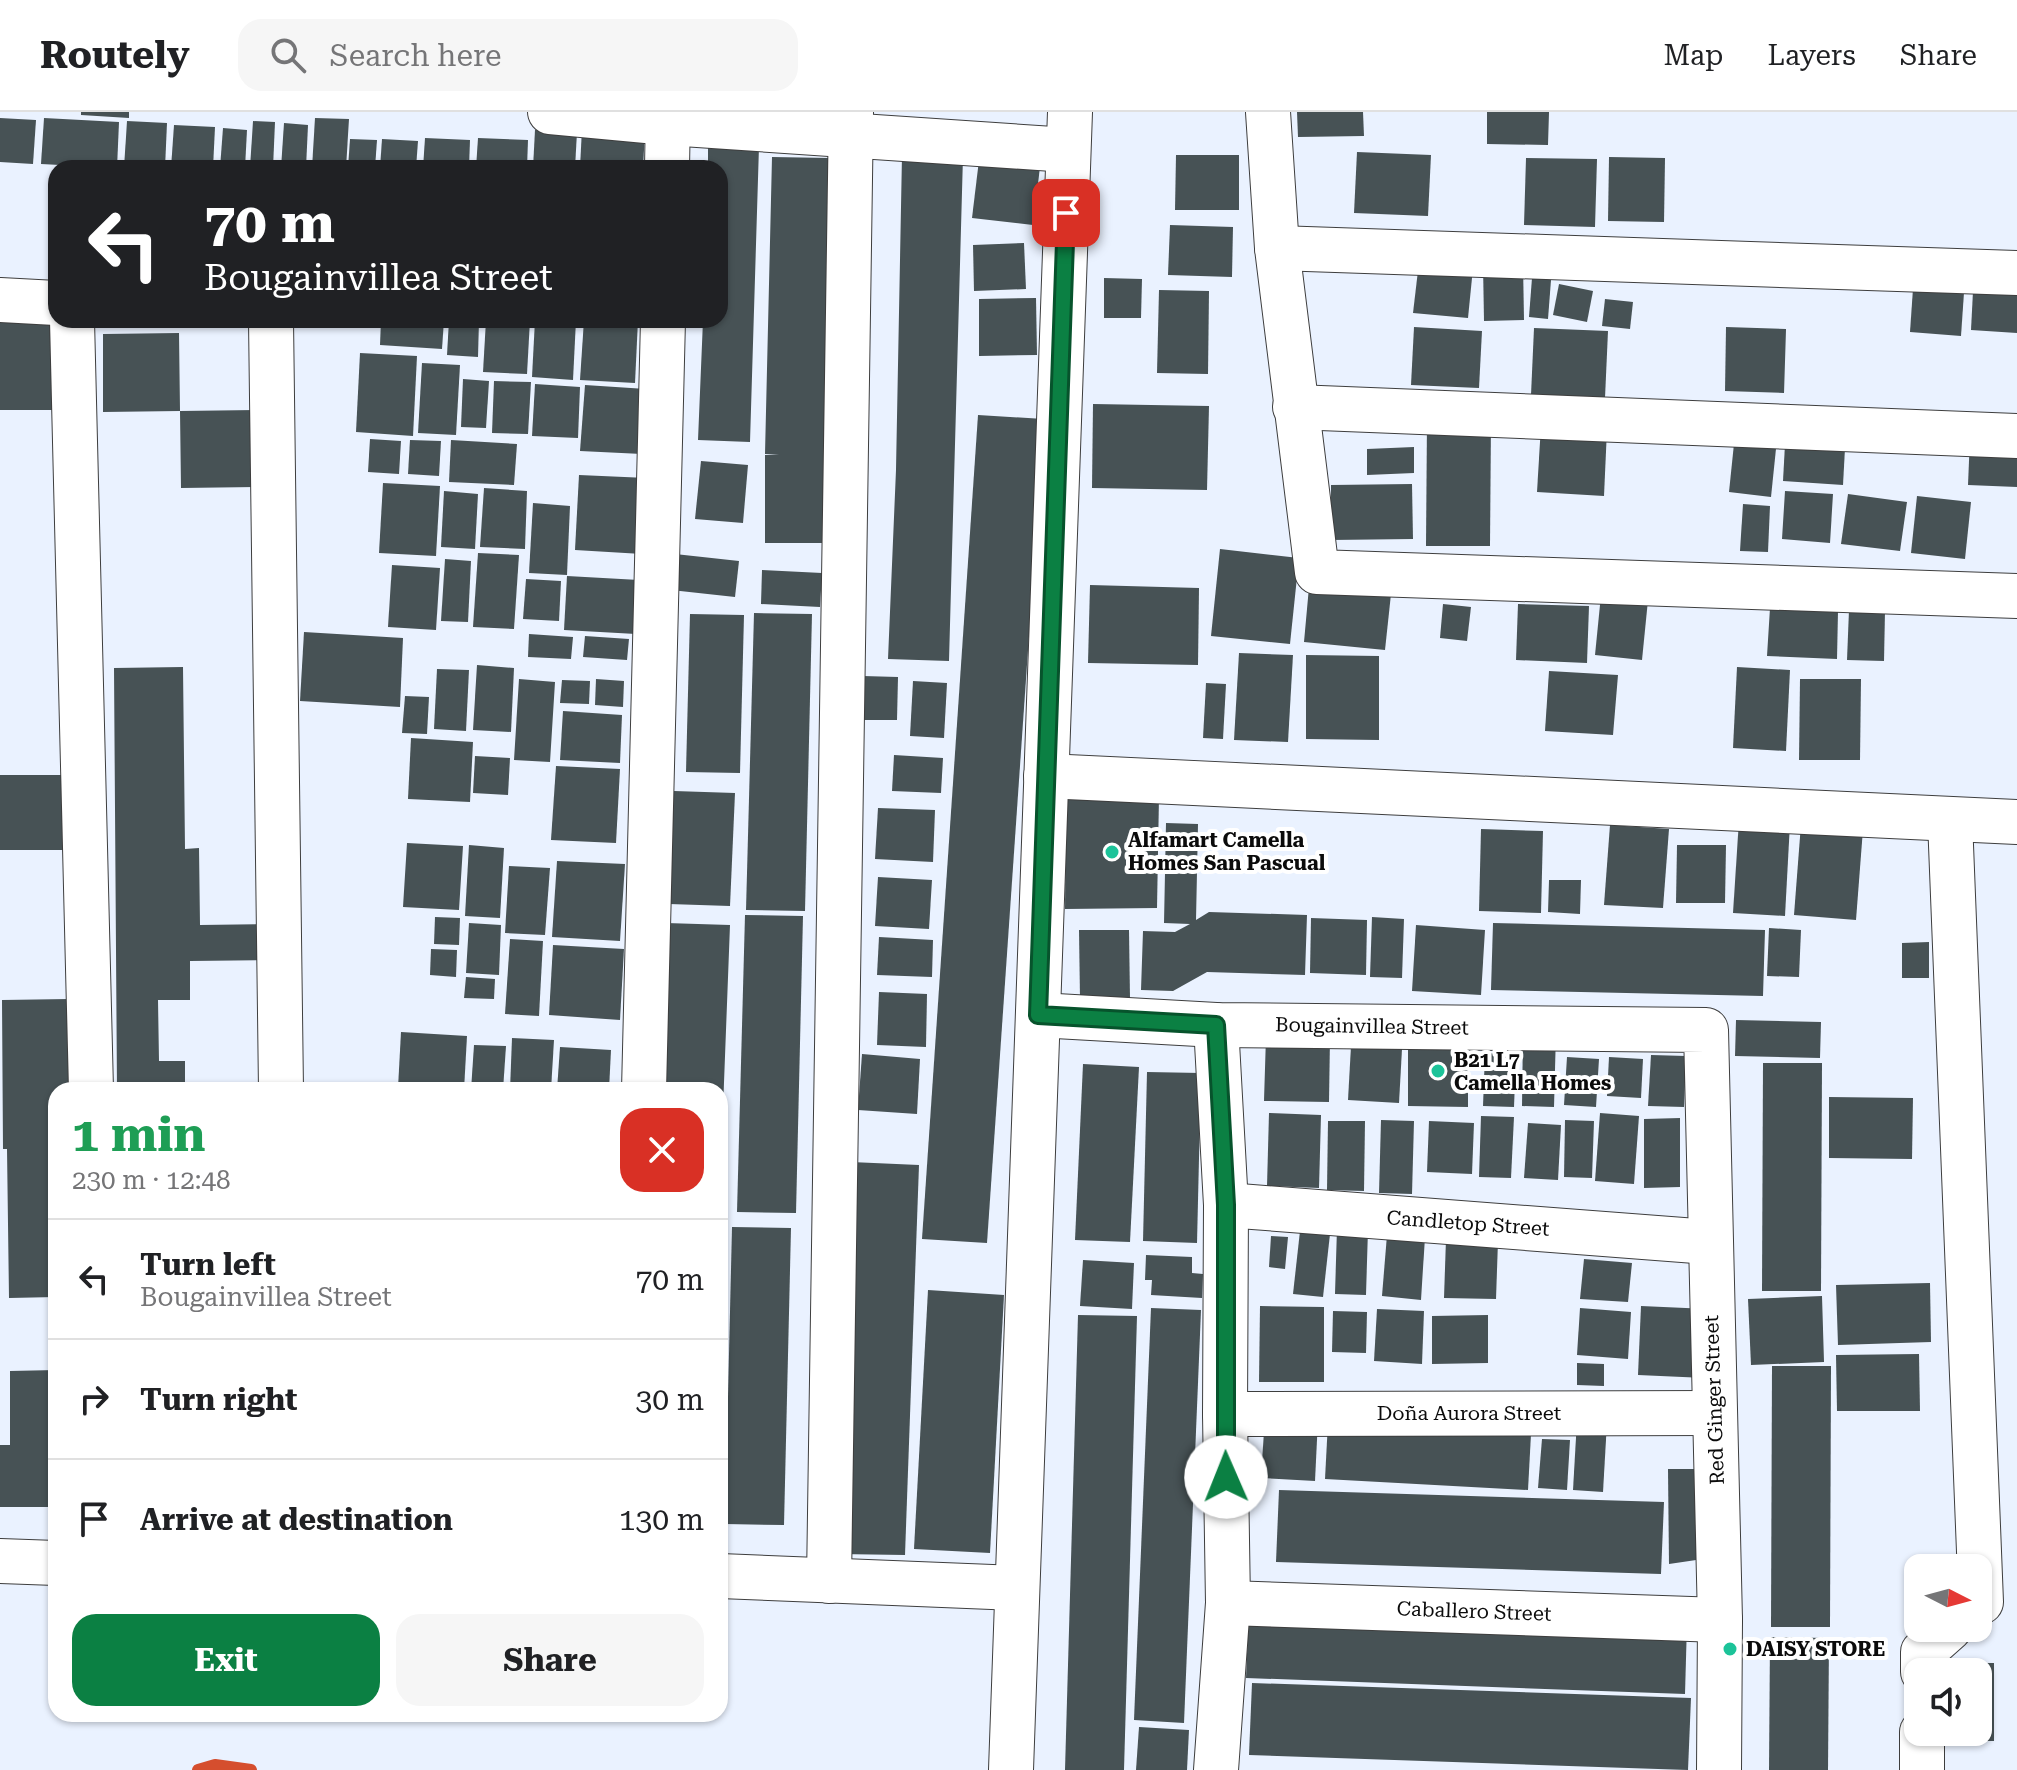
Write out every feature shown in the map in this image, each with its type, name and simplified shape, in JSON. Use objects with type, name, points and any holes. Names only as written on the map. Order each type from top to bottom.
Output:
[{"type":"street","points":[[550,112],[1069,131],[1011,1770]]},
{"type":"street","points":[[1268,112],[1277,248],[1317,572],[2017,596]]},
{"type":"street","points":[[667,160],[668,117]]},
{"type":"street","points":[[829,1581],[851,123]]},
{"type":"street","points":[[1277,248],[2017,273]]},
{"type":"street","points":[[0,300],[48,303]]},
{"type":"street","points":[[72,328],[91,1082]]},
{"type":"street","points":[[271,328],[281,1082]]},
{"type":"street","points":[[644,1082],[663,328]]},
{"type":"street","points":[[1295,407],[2017,436]]},
{"type":"street","points":[[1046,776],[2017,822]]},
{"type":"street","points":[[1950,820],[1961,1554]]},
{"type":"street","name":"Bougainvillea Street","points":[[1038,1015],[1216,1025],[1706,1030]]},
{"type":"street","points":[[1216,1025],[1226,1205],[1228,1603],[1216,1770]]},
{"type":"street","name":"Red Ginger Street","points":[[1706,1030],[1720,1620],[1719,1770]]},
{"type":"street","name":"Candletop Street","points":[[1226,1205],[1709,1242]]},
{"type":"street","name":"Doña Aurora Street","points":[[1225,1414],[1714,1413]]},
{"type":"street","points":[[0,1561],[48,1563]]},
{"type":"street","points":[[728,1576],[1017,1588]]},
{"type":"street","name":"Caballero Street","points":[[1228,1603],[1720,1620]]},
{"type":"street","points":[[1922,1746],[1922,1770]]},
{"type":"building","points":[[81,112],[129,112],[129,118],[81,115]]},
{"type":"building","points":[[1297,112],[1363,112],[1364,136],[1298,137]]},
{"type":"building","points":[[1487,112],[1549,112],[1548,145],[1487,144]]},
{"type":"building","points":[[0,118],[36,120],[33,164],[0,162]]},
{"type":"building","points":[[44,118],[119,122],[117,160],[48,160],[48,164],[41,164]]},
{"type":"building","points":[[315,118],[349,119],[346,160],[312,160]]},
{"type":"building","points":[[127,121],[167,123],[165,160],[125,160]]},
{"type":"building","points":[[253,121],[275,122],[273,160],[251,160]]},
{"type":"building","points":[[284,123],[308,125],[306,160],[282,160]]},
{"type":"building","points":[[174,125],[215,127],[213,160],[172,160]]},
{"type":"building","points":[[223,128],[247,130],[245,160],[221,160]]},
{"type":"building","points":[[582,128],[645,132],[643,160],[580,160]]},
{"type":"building","points":[[535,130],[577,132],[575,160],[533,160]]},
{"type":"building","points":[[425,138],[470,140],[469,160],[424,160]]},
{"type":"building","points":[[478,138],[528,140],[527,160],[477,160]]},
{"type":"building","points":[[350,139],[377,140],[376,160],[349,160]]},
{"type":"building","points":[[382,139],[418,141],[417,160],[381,160]]},
{"type":"building","points":[[708,144],[759,146],[750,442],[698,440],[703,328],[728,328],[728,160],[708,160]]},
{"type":"building","points":[[1357,152],[1431,155],[1428,216],[1354,213]]},
{"type":"building","points":[[902,155],[963,156],[949,661],[888,659],[896,470]]},
{"type":"building","points":[[1176,155],[1239,155],[1239,210],[1175,210]]},
{"type":"building","points":[[772,157],[830,158],[823,543],[765,543],[765,455],[779,455],[765,454]]},
{"type":"building","points":[[1609,157],[1665,158],[1664,222],[1608,221]]},
{"type":"building","points":[[1526,158],[1597,159],[1595,227],[1524,225]]},
{"type":"building","points":[[979,160],[1040,167],[1033,225],[972,218]]},
{"type":"building","points":[[1170,225],[1233,227],[1232,277],[1168,275]]},
{"type":"building","points":[[1024,243],[1026,289],[974,291],[973,245]]},
{"type":"building","points":[[1419,262],[1473,268],[1468,318],[1413,313]]},
{"type":"building","points":[[1483,264],[1523,264],[1524,320],[1484,321]]},
{"type":"building","points":[[1533,265],[1552,267],[1548,319],[1529,317]]},
{"type":"building","points":[[1974,272],[2017,275],[2017,333],[1971,330]]},
{"type":"building","points":[[1914,274],[1965,278],[1961,336],[1910,332]]},
{"type":"building","points":[[1104,278],[1142,279],[1141,318],[1104,318]]},
{"type":"building","points":[[1559,284],[1593,291],[1587,322],[1553,315]]},
{"type":"building","points":[[1159,290],[1209,291],[1208,374],[1157,373]]},
{"type":"building","points":[[1036,298],[1037,355],[979,356],[979,299]]},
{"type":"building","points":[[1605,299],[1633,302],[1630,329],[1602,326]]},
{"type":"building","points":[[48,322],[48,328],[56,328],[57,410],[0,410],[0,323]]},
{"type":"building","points":[[1414,327],[1482,331],[1479,388],[1411,385]]},
{"type":"building","points":[[1726,327],[1786,329],[1784,393],[1725,391]]},
{"type":"building","points":[[381,328],[443,328],[442,349],[380,345]]},
{"type":"building","points":[[449,328],[479,328],[478,357],[447,355]]},
{"type":"building","points":[[486,328],[530,328],[527,374],[483,372]]},
{"type":"building","points":[[535,328],[576,328],[573,380],[532,377]]},
{"type":"building","points":[[583,328],[638,328],[635,383],[580,380]]},
{"type":"building","points":[[1534,328],[1608,331],[1605,398],[1531,395]]},
{"type":"building","points":[[179,333],[180,411],[103,412],[103,334]]},
{"type":"building","points":[[360,353],[417,356],[413,436],[356,432]]},
{"type":"building","points":[[422,363],[460,365],[456,435],[418,433]]},
{"type":"building","points":[[463,379],[489,381],[486,428],[461,427]]},
{"type":"building","points":[[494,381],[531,382],[528,434],[492,433]]},
{"type":"building","points":[[535,384],[580,387],[578,438],[532,436]]},
{"type":"building","points":[[585,385],[646,389],[642,454],[580,451]]},
{"type":"building","points":[[1093,404],[1209,406],[1207,490],[1092,488]]},
{"type":"building","points":[[262,410],[262,487],[181,488],[180,411]]},
{"type":"building","points":[[978,415],[1044,419],[987,1243],[922,1239]]},
{"type":"building","points":[[1427,420],[1491,420],[1490,546],[1426,546]]},
{"type":"building","points":[[1541,425],[1607,429],[1604,496],[1537,492]]},
{"type":"building","points":[[1786,426],[1846,430],[1843,485],[1783,481]]},
{"type":"building","points":[[1735,434],[1777,439],[1771,497],[1729,492]]},
{"type":"building","points":[[1970,437],[2017,439],[2017,487],[1968,485]]},
{"type":"building","points":[[370,439],[401,441],[399,474],[368,472]]},
{"type":"building","points":[[410,440],[441,441],[439,476],[408,474]]},
{"type":"building","points":[[451,440],[517,444],[514,485],[449,482]]},
{"type":"building","points":[[1414,447],[1414,473],[1367,475],[1367,449]]},
{"type":"building","points":[[701,461],[748,465],[743,523],[695,519]]},
{"type":"building","points":[[579,475],[647,478],[642,554],[575,550]]},
{"type":"building","points":[[383,483],[440,486],[436,556],[379,553]]},
{"type":"building","points":[[1412,484],[1413,539],[1331,540],[1331,485]]},
{"type":"building","points":[[484,488],[527,491],[525,549],[480,547]]},
{"type":"building","points":[[444,491],[478,494],[475,549],[441,547]]},
{"type":"building","points":[[1785,491],[1833,494],[1830,543],[1782,539]]},
{"type":"building","points":[[1848,494],[1907,502],[1900,551],[1841,544]]},
{"type":"building","points":[[1917,496],[1971,502],[1965,559],[1911,553]]},
{"type":"building","points":[[533,503],[570,506],[567,575],[529,573]]},
{"type":"building","points":[[1743,504],[1770,506],[1768,552],[1740,551]]},
{"type":"building","points":[[1220,549],[1299,558],[1290,644],[1211,636]]},
{"type":"building","points":[[478,553],[519,555],[514,629],[473,627]]},
{"type":"building","points":[[675,554],[739,561],[735,597],[671,590]]},
{"type":"building","points":[[445,559],[471,561],[468,622],[441,621]]},
{"type":"building","points":[[392,565],[440,568],[436,630],[388,627]]},
{"type":"building","points":[[762,570],[822,573],[820,607],[761,604]]},
{"type":"building","points":[[567,576],[639,580],[636,634],[564,630]]},
{"type":"building","points":[[526,579],[561,581],[559,621],[523,619]]},
{"type":"building","points":[[1090,585],[1199,588],[1198,665],[1088,663]]},
{"type":"building","points":[[1309,587],[1391,594],[1385,650],[1304,642]]},
{"type":"building","points":[[1601,595],[1648,600],[1642,660],[1595,655]]},
{"type":"building","points":[[1443,604],[1471,607],[1467,641],[1440,638]]},
{"type":"building","points":[[1518,604],[1589,606],[1587,663],[1516,660]]},
{"type":"building","points":[[1770,608],[1838,611],[1837,659],[1767,656]]},
{"type":"building","points":[[1849,610],[1885,611],[1884,661],[1847,660]]},
{"type":"building","points":[[754,613],[812,614],[805,911],[746,910]]},
{"type":"building","points":[[690,614],[744,615],[740,773],[686,772]]},
{"type":"building","points":[[304,632],[403,638],[400,707],[300,701]]},
{"type":"building","points":[[529,634],[573,637],[571,659],[528,657]]},
{"type":"building","points":[[585,636],[629,639],[627,660],[583,657]]},
{"type":"building","points":[[1239,653],[1293,655],[1288,742],[1234,740]]},
{"type":"building","points":[[1306,655],[1379,656],[1379,740],[1306,739]]},
{"type":"building","points":[[477,665],[514,668],[511,732],[473,730]]},
{"type":"building","points":[[183,667],[185,849],[199,848],[200,925],[274,924],[274,960],[190,961],[190,1000],[158,1000],[159,1061],[185,1061],[185,1082],[117,1082],[114,668]]},
{"type":"building","points":[[1737,667],[1790,670],[1786,751],[1733,748]]},
{"type":"building","points":[[437,669],[469,670],[466,731],[434,729]]},
{"type":"building","points":[[1549,671],[1618,675],[1613,735],[1545,731]]},
{"type":"building","points":[[863,676],[898,677],[897,720],[863,720]]},
{"type":"building","points":[[519,679],[555,682],[550,762],[514,760]]},
{"type":"building","points":[[596,679],[624,681],[623,707],[595,705]]},
{"type":"building","points":[[1800,679],[1861,679],[1860,760],[1799,760]]},
{"type":"building","points":[[562,680],[590,681],[589,704],[560,703]]},
{"type":"building","points":[[913,681],[947,683],[944,738],[910,736]]},
{"type":"building","points":[[1206,683],[1226,684],[1223,739],[1203,738]]},
{"type":"building","points":[[405,696],[429,697],[427,734],[402,733]]},
{"type":"building","points":[[563,711],[622,715],[620,763],[560,760]]},
{"type":"building","points":[[411,738],[473,742],[470,802],[408,799]]},
{"type":"building","points":[[894,755],[943,758],[941,793],[892,791]]},
{"type":"building","points":[[475,756],[510,758],[508,795],[473,793]]},
{"type":"building","points":[[556,766],[620,769],[616,843],[551,840]]},
{"type":"building","points":[[0,775],[73,775],[74,850],[0,850]]},
{"type":"building","points":[[674,791],[735,793],[730,906],[669,904]]},
{"type":"building","name":"Alfamart Camella Homes San Pascual","points":[[1066,793],[1159,796],[1157,908],[1065,909]]},
{"type":"building","points":[[878,808],[935,810],[933,862],[875,859]]},
{"type":"building","points":[[1739,820],[1790,823],[1785,916],[1733,913]]},
{"type":"building","points":[[1166,823],[1198,824],[1196,920],[1209,912],[1307,915],[1305,975],[1207,972],[1173,991],[1141,990],[1143,931],[1175,932],[1190,924],[1164,923]]},
{"type":"building","points":[[1801,824],[1863,829],[1856,920],[1794,915]]},
{"type":"building","points":[[1610,825],[1669,829],[1663,908],[1604,905]]},
{"type":"building","points":[[1481,829],[1543,831],[1541,913],[1479,911]]},
{"type":"building","points":[[407,843],[463,846],[459,910],[403,907]]},
{"type":"building","points":[[469,845],[504,848],[500,918],[465,916]]},
{"type":"building","points":[[1677,845],[1726,845],[1725,903],[1676,903]]},
{"type":"building","points":[[557,861],[625,864],[620,941],[552,937]]},
{"type":"building","points":[[509,866],[550,868],[545,935],[505,933]]},
{"type":"building","points":[[878,877],[932,880],[929,929],[875,926]]},
{"type":"building","points":[[1549,880],[1581,880],[1580,914],[1548,912]]},
{"type":"building","points":[[745,915],[803,916],[796,1213],[737,1212]]},
{"type":"building","points":[[435,917],[460,918],[459,945],[434,944]]},
{"type":"building","points":[[1372,917],[1404,919],[1402,978],[1370,977]]},
{"type":"building","points":[[1311,918],[1367,920],[1366,975],[1310,973]]},
{"type":"building","points":[[469,923],[501,925],[499,975],[466,973]]},
{"type":"building","points":[[666,923],[730,925],[724,1082],[659,1082]]},
{"type":"building","points":[[1493,923],[1765,930],[1763,996],[1491,990]]},
{"type":"building","points":[[1416,925],[1485,930],[1481,995],[1412,991]]},
{"type":"building","points":[[1769,928],[1801,930],[1799,977],[1767,976]]},
{"type":"building","points":[[1079,930],[1129,930],[1130,999],[1080,999]]},
{"type":"building","points":[[879,937],[933,940],[932,977],[877,975]]},
{"type":"building","points":[[510,939],[543,941],[539,1016],[505,1014]]},
{"type":"building","points":[[1929,942],[1929,978],[1902,978],[1902,943]]},
{"type":"building","points":[[553,945],[624,949],[620,1020],[549,1015]]},
{"type":"building","points":[[431,949],[457,950],[456,977],[430,975]]},
{"type":"building","points":[[466,977],[495,979],[494,999],[464,998]]},
{"type":"building","points":[[879,992],[927,994],[926,1047],[877,1045]]},
{"type":"building","points":[[69,999],[78,1082],[48,1082],[48,1297],[9,1298],[7,1149],[3,1149],[2,1000]]},
{"type":"building","points":[[1736,1020],[1821,1022],[1820,1058],[1735,1056]]},
{"type":"building","points":[[1523,1031],[1556,1032],[1554,1107],[1522,1106]]},
{"type":"building","points":[[401,1032],[467,1036],[464,1082],[398,1082]]},
{"type":"building","points":[[1266,1036],[1330,1037],[1329,1102],[1264,1101]]},
{"type":"building","name":"B21 L7 Camella Homes","points":[[1408,1036],[1468,1037],[1468,1107],[1408,1106]]},
{"type":"building","points":[[512,1038],[554,1040],[551,1082],[510,1082]]},
{"type":"building","points":[[474,1045],[506,1046],[504,1082],[472,1082]]},
{"type":"building","points":[[1351,1046],[1402,1049],[1399,1103],[1348,1100]]},
{"type":"building","points":[[560,1047],[611,1050],[609,1082],[558,1082]]},
{"type":"building","points":[[1485,1053],[1516,1055],[1514,1107],[1483,1106]]},
{"type":"building","points":[[862,1054],[920,1059],[917,1114],[858,1110]]},
{"type":"building","points":[[1651,1055],[1686,1056],[1684,1107],[1648,1106]]},
{"type":"building","points":[[1567,1057],[1599,1059],[1596,1107],[1564,1105]]},
{"type":"building","points":[[1609,1057],[1643,1059],[1641,1098],[1607,1096]]},
{"type":"building","points":[[1763,1063],[1822,1063],[1821,1291],[1762,1291]]},
{"type":"building","points":[[1083,1064],[1139,1067],[1130,1242],[1075,1240]]},
{"type":"building","points":[[1147,1072],[1201,1073],[1197,1243],[1143,1241]]},
{"type":"building","points":[[1829,1097],[1913,1098],[1912,1159],[1829,1158]]},
{"type":"building","points":[[1269,1113],[1321,1115],[1319,1188],[1267,1186]]},
{"type":"building","points":[[1600,1113],[1639,1116],[1634,1184],[1595,1181]]},
{"type":"building","points":[[1481,1116],[1514,1117],[1511,1178],[1479,1177]]},
{"type":"building","points":[[1680,1118],[1680,1187],[1644,1188],[1644,1119]]},
{"type":"building","points":[[1381,1120],[1414,1121],[1412,1194],[1379,1193]]},
{"type":"building","points":[[1565,1120],[1594,1121],[1592,1178],[1564,1177]]},
{"type":"building","points":[[1328,1121],[1365,1121],[1364,1191],[1327,1190]]},
{"type":"building","points":[[1429,1121],[1474,1123],[1472,1174],[1427,1172]]},
{"type":"building","points":[[1528,1123],[1561,1125],[1558,1180],[1524,1178]]},
{"type":"building","points":[[851,1162],[919,1165],[905,1555],[838,1554]]},
{"type":"building","points":[[732,1227],[791,1228],[784,1525],[728,1524]]},
{"type":"building","points":[[1337,1228],[1368,1229],[1366,1295],[1335,1294]]},
{"type":"building","points":[[1300,1231],[1330,1234],[1323,1297],[1293,1294]]},
{"type":"building","points":[[1387,1235],[1425,1237],[1421,1300],[1382,1296]]},
{"type":"building","points":[[1271,1236],[1288,1237],[1285,1269],[1269,1267]]},
{"type":"building","points":[[1446,1239],[1498,1241],[1496,1299],[1444,1298]]},
{"type":"building","points":[[1146,1255],[1192,1257],[1192,1273],[1203,1274],[1202,1298],[1151,1295],[1152,1280],[1145,1280]]},
{"type":"building","points":[[1584,1259],[1632,1263],[1628,1302],[1580,1299]]},
{"type":"building","points":[[1083,1260],[1134,1263],[1132,1309],[1080,1306]]},
{"type":"building","points":[[1930,1283],[1931,1342],[1838,1345],[1836,1285]]},
{"type":"building","points":[[928,1290],[1004,1295],[990,1553],[914,1549]]},
{"type":"building","points":[[1822,1296],[1824,1362],[1751,1365],[1748,1299]]},
{"type":"building","points":[[1260,1306],[1324,1307],[1324,1382],[1259,1382]]},
{"type":"building","points":[[1641,1306],[1708,1309],[1705,1378],[1638,1375]]},
{"type":"building","points":[[1151,1308],[1201,1310],[1184,1723],[1134,1720]]},
{"type":"building","points":[[1580,1308],[1631,1312],[1628,1359],[1577,1355]]},
{"type":"building","points":[[1377,1309],[1424,1311],[1422,1364],[1374,1361]]},
{"type":"building","points":[[1333,1311],[1367,1312],[1366,1353],[1332,1352]]},
{"type":"building","points":[[1078,1315],[1137,1316],[1124,1770],[1065,1770]]},
{"type":"building","points":[[1488,1315],[1488,1363],[1432,1364],[1432,1316]]},
{"type":"building","points":[[1919,1354],[1920,1411],[1837,1411],[1836,1355]]},
{"type":"building","points":[[1577,1363],[1604,1364],[1604,1386],[1577,1385]]},
{"type":"building","points":[[1772,1366],[1831,1366],[1830,1627],[1771,1627]]},
{"type":"building","points":[[48,1370],[48,1507],[0,1507],[0,1445],[10,1445],[10,1371]]},
{"type":"building","points":[[1265,1415],[1318,1419],[1315,1481],[1261,1478]]},
{"type":"building","points":[[1577,1420],[1607,1422],[1603,1492],[1573,1490]]},
{"type":"building","points":[[1328,1422],[1531,1434],[1528,1490],[1325,1479]]},
{"type":"building","points":[[1542,1439],[1570,1440],[1567,1490],[1538,1488]]},
{"type":"building","points":[[1668,1469],[1704,1469],[1703,1559],[1669,1564]]},
{"type":"building","points":[[1279,1490],[1664,1502],[1661,1574],[1276,1562]]},
{"type":"building","points":[[1249,1607],[1687,1623],[1685,1694],[1246,1678]]},
{"type":"building","points":[[1770,1637],[1829,1638],[1828,1770],[1769,1770]]},
{"type":"building","points":[[1992,1663],[1994,1663],[1992,1741]]},
{"type":"building","points":[[1252,1683],[1691,1698],[1688,1770],[1249,1755]]},
{"type":"building","points":[[1139,1727],[1189,1730],[1187,1770],[1136,1770]]},
{"type":"waterway","points":[[198,1770],[215,1765],[251,1770]]},
{"type":"place","name":"Alfamart Camella Homes San Pascual","points":[[1112,852]]},
{"type":"place","name":"B21 L7 Camella Homes","points":[[1438,1071]]},
{"type":"place","name":"DAISY STORE","points":[[1730,1649]]},
{"type":"route","points":[[1066,213],[1038,1015],[1216,1025],[1226,1205],[1226,1477]]}]
